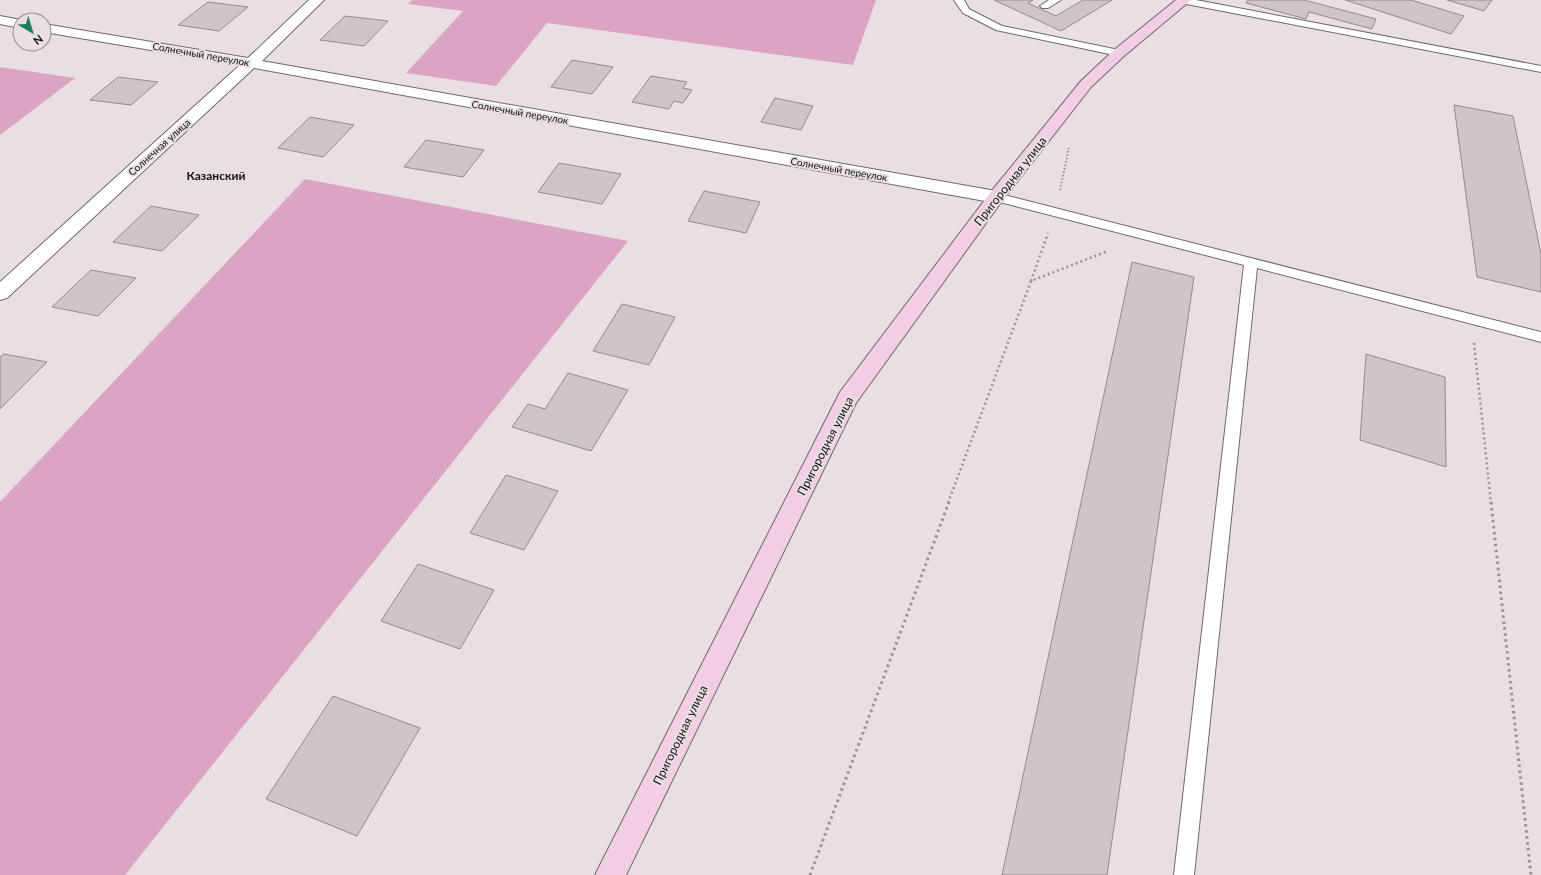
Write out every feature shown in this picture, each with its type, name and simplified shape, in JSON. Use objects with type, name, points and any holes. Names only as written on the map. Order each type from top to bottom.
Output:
[{"type":"street","name":"Солнечная улица","points":[[0,293],[252,63],[317,0]]},
{"type":"street","name":"Пригородная улица","points":[[610,875],[848,398],[996,198],[1086,84],[1119,53],[1183,0]]},
{"type":"street","points":[[0,20],[12,22]]},
{"type":"street","name":"Солнечный переулок","points":[[52,29],[252,63],[996,198]]},
{"type":"lane","points":[[959,0],[966,11],[999,28],[1119,53]]},
{"type":"lane","points":[[1045,6],[1056,0]]},
{"type":"lane","points":[[1183,0],[1541,69]]},
{"type":"lane","points":[[996,198],[1541,337]]},
{"type":"lane","points":[[1184,875],[1250,263]]},
{"type":"path","points":[[810,875],[1056,213],[1070,144]]},
{"type":"path","points":[[1031,282],[1146,236]]},
{"type":"path","points":[[1471,319],[1531,875]]},
{"type":"shaded area","points":[[412,0],[876,0],[853,65],[547,23],[496,86],[406,73],[463,11],[408,4]]},
{"type":"shaded area","points":[[0,67],[75,78],[0,135]]},
{"type":"shaded area","points":[[305,179],[628,241],[125,875],[0,875],[0,502]]},
{"type":"building","points":[[994,0],[1033,0],[1028,3],[1056,16],[1083,0],[1112,0],[1061,31]]},
{"type":"building","points":[[1248,0],[1304,0],[1376,19],[1372,29],[1309,12],[1306,19],[1246,3]]},
{"type":"building","points":[[1345,0],[1411,0],[1464,16],[1451,34]]},
{"type":"building","points":[[1447,0],[1492,0],[1484,11]]},
{"type":"building","points":[[208,2],[248,7],[219,31],[178,25]]},
{"type":"building","points":[[345,16],[388,21],[364,46],[320,40]]},
{"type":"building","points":[[572,60],[613,67],[592,94],[551,87]]},
{"type":"building","points":[[651,76],[687,82],[683,88],[692,90],[683,103],[674,101],[669,109],[632,102]]},
{"type":"building","points":[[118,77],[158,82],[131,105],[90,100]]},
{"type":"building","points":[[775,98],[813,106],[801,130],[761,122]]},
{"type":"building","points":[[1454,105],[1513,116],[1541,254],[1541,292],[1477,277]]},
{"type":"building","points":[[310,117],[354,125],[323,157],[278,148]]},
{"type":"building","points":[[426,140],[484,150],[463,177],[404,167]]},
{"type":"building","points":[[559,163],[621,174],[602,204],[538,192]]},
{"type":"building","points":[[704,191],[760,202],[746,233],[688,221]]},
{"type":"building","points":[[151,206],[199,215],[162,251],[113,242]]},
{"type":"building","points":[[1132,262],[1194,277],[1107,875],[1002,875]]},
{"type":"building","points":[[91,270],[136,278],[98,316],[52,307]]},
{"type":"building","points":[[622,304],[675,317],[649,365],[593,351]]},
{"type":"building","points":[[4,354],[47,362],[0,409],[0,357]]},
{"type":"building","points":[[1366,354],[1445,377],[1446,467],[1360,440]]},
{"type":"building","points":[[568,373],[628,390],[591,451],[512,427],[528,404],[545,409]]},
{"type":"building","points":[[506,475],[558,491],[524,550],[470,533]]},
{"type":"building","points":[[418,564],[494,590],[460,649],[381,621]]},
{"type":"building","points":[[333,696],[420,728],[357,836],[266,799]]},
{"type":"district","name":"Казанский","points":[[216,175]]}]
